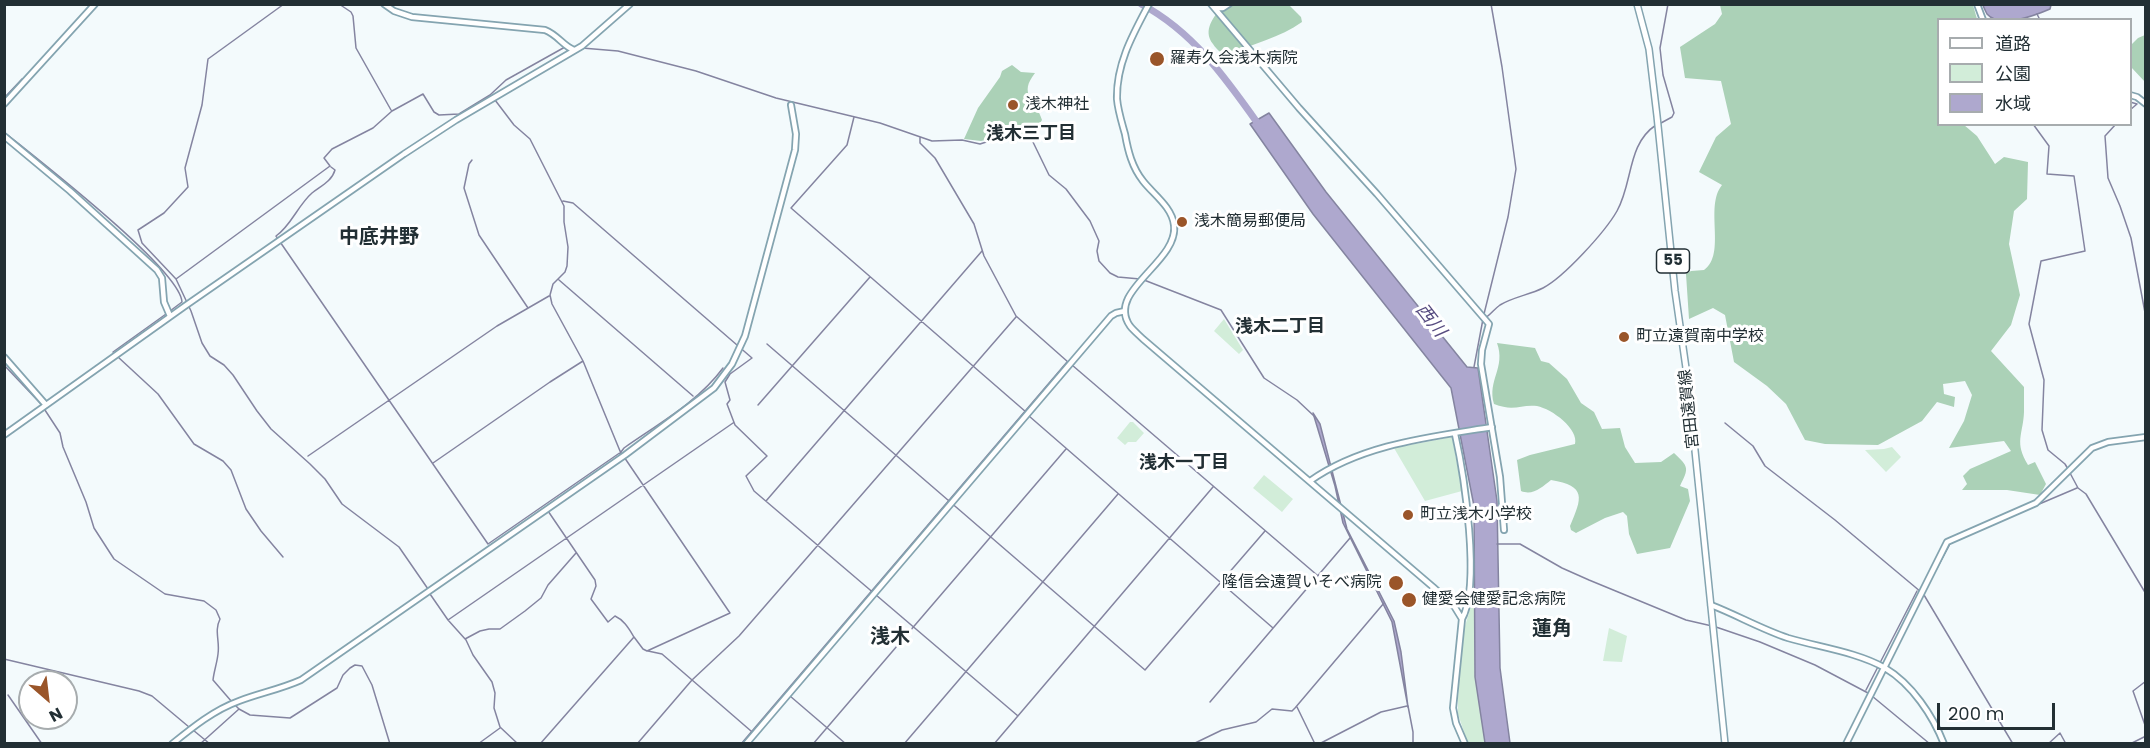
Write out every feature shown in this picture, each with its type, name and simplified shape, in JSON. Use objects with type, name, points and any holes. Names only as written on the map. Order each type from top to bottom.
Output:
[{"type":"main road","name":"宮田遠賀線","points":[[1637,4],[1649,49],[1675,291],[1688,382],[1725,744]]},
{"type":"street","points":[[4,104],[95,4]]},
{"type":"street","points":[[384,4],[394,11],[412,17],[545,30],[558,37],[569,49],[574,50]]},
{"type":"street","points":[[4,435],[170,316],[404,154],[456,120],[589,41],[630,4]]},
{"type":"street","points":[[1149,4],[1120,67],[1117,101],[1132,163],[1143,181],[1167,209],[1174,224],[1173,241],[1131,292],[1125,307],[1129,324],[1143,339],[1433,587],[1454,606],[1462,619]]},
{"type":"street","points":[[1213,6],[1222,8],[1229,4]]},
{"type":"street","points":[[1213,6],[1299,108],[1489,324],[1481,364],[1500,477],[1504,530]]},
{"type":"street","points":[[2132,96],[2145,104]]},
{"type":"street","points":[[172,744],[223,708],[241,700],[276,691],[301,680],[625,455],[714,388],[732,364],[745,336],[753,308],[795,150],[796,134],[791,105]]},
{"type":"street","points":[[4,136],[70,191],[158,270],[162,278],[164,302],[170,316]]},
{"type":"street","points":[[746,744],[1111,316],[1116,312],[1125,311]]},
{"type":"street","points":[[4,357],[46,405]]},
{"type":"street","points":[[1310,481],[1330,467],[1403,442],[1490,428]]},
{"type":"street","points":[[1458,434],[1470,551],[1469,599],[1462,619],[1453,702],[1456,723],[1465,744]]},
{"type":"street","points":[[1846,744],[1943,546],[1947,542],[2036,503],[2091,448],[2108,441],[2145,437]]},
{"type":"street","points":[[1711,605],[1789,638],[1836,650],[1884,668],[1905,684],[1930,715],[1944,744]]},
{"type":"green space","points":[[1224,5],[1289,5],[1301,17],[1302,22],[1294,28],[1229,55],[1221,53],[1216,48],[1209,34],[1213,18]]},
{"type":"green space","points":[[1720,5],[1973,5],[1977,18],[1937,18],[1937,126],[1965,126],[1977,136],[1995,164],[2004,157],[2028,162],[2027,199],[2014,211],[2009,244],[2020,295],[2011,325],[1991,351],[2024,387],[2020,444],[2028,465],[2035,462],[2046,484],[2040,495],[2007,490],[1962,490],[1967,484],[1963,476],[1970,469],[2011,451],[2004,441],[1949,448],[1964,421],[1972,395],[1965,381],[1943,384],[1944,394],[1955,397],[1954,407],[1937,402],[1922,421],[1878,445],[1825,444],[1805,440],[1786,404],[1767,386],[1734,362],[1725,315],[1713,308],[1689,319],[1686,274],[1691,271],[1704,270],[1711,263],[1715,242],[1715,205],[1722,185],[1699,172],[1716,137],[1731,124],[1721,81],[1685,78],[1680,47],[1715,24],[1722,14]]},
{"type":"green space","points":[[2145,35],[2146,82],[2132,68],[2132,44]]},
{"type":"green space","points":[[1012,65],[1021,72],[1035,73],[1030,80],[1028,92],[1042,120],[1037,128],[1028,134],[1015,133],[981,141],[964,139],[978,108],[1002,71]]},
{"type":"green space","points":[[1224,319],[1243,350],[1239,354],[1214,331]]},
{"type":"green space","points":[[1497,343],[1535,348],[1541,361],[1549,363],[1567,379],[1581,403],[1594,412],[1602,429],[1620,428],[1625,447],[1635,463],[1661,462],[1674,453],[1683,462],[1686,471],[1680,486],[1688,489],[1690,501],[1670,548],[1637,554],[1629,534],[1627,516],[1623,512],[1605,518],[1576,533],[1571,530],[1570,526],[1579,495],[1571,486],[1551,480],[1533,492],[1521,491],[1517,460],[1575,444],[1575,438],[1563,420],[1543,408],[1531,406],[1512,408],[1494,404],[1492,396],[1499,360]]},
{"type":"green space","points":[[1130,422],[1133,422],[1144,433],[1136,442],[1128,442],[1125,445],[1117,438]]},
{"type":"green space","points":[[1452,437],[1462,491],[1425,501],[1394,448]]},
{"type":"green space","points":[[1892,447],[1901,457],[1886,472],[1865,450],[1884,449]]},
{"type":"green space","points":[[1264,475],[1293,499],[1282,512],[1253,488]]},
{"type":"green space","points":[[1472,603],[1474,605],[1475,677],[1485,743],[1468,744],[1458,714],[1458,698],[1462,636]]},
{"type":"green space","points":[[1609,628],[1627,636],[1622,662],[1603,661]]},
{"type":"water","points":[[1983,5],[2051,5],[2050,9],[2022,18],[1993,18],[1987,14]]},
{"type":"water","points":[[1269,113],[1326,192],[1467,367],[1478,368],[1497,501],[1500,668],[1510,743],[1485,743],[1475,677],[1474,506],[1451,388],[1313,214],[1250,124]]},
{"type":"water","points":[[1313,413],[1320,424],[1347,529],[1394,621],[1401,652],[1408,707],[1392,622],[1343,523],[1335,486]]},
{"type":"waterway","points":[[284,4],[208,59],[202,105],[185,168],[188,187],[164,213],[138,230],[142,243],[176,279],[191,311],[202,343],[210,356],[224,365],[233,375],[271,429],[325,479],[342,504],[399,547],[428,589]]},
{"type":"waterway","points":[[339,4],[353,16],[356,48],[391,110]]},
{"type":"waterway","name":"西川","points":[[1141,4],[1177,28],[1208,58],[1261,128]]},
{"type":"waterway","points":[[1484,314],[1508,217],[1516,169],[1491,4]]},
{"type":"waterway","points":[[1661,123],[1672,117],[1674,113],[1663,75],[1660,48],[1668,4]]},
{"type":"waterway","points":[[2037,14],[2039,18]]},
{"type":"waterway","points":[[176,279],[330,166],[324,158],[332,149],[373,128],[392,111],[423,94],[434,112],[439,115],[459,114],[490,95],[506,80],[565,47]]},
{"type":"waterway","points":[[582,48],[618,51],[696,71],[776,98],[880,123],[932,141],[962,140],[980,144],[1005,136],[1026,135],[1032,140],[1049,175],[1066,189],[1090,221],[1099,241],[1097,251],[1099,261],[1110,273],[1118,277],[1140,279]]},
{"type":"waterway","points":[[4,98],[22,79]]},
{"type":"waterway","points":[[495,100],[514,125],[530,139],[564,206],[568,247],[567,266],[565,272],[553,284],[550,295],[552,304],[583,361],[620,451],[730,613],[647,651],[634,637],[540,744]]},
{"type":"waterway","points":[[2132,103],[2137,104],[2132,108]]},
{"type":"waterway","points":[[854,117],[847,145],[791,208],[1026,412]]},
{"type":"waterway","points":[[1482,320],[1505,302],[1543,288],[1552,282],[1594,242],[1617,211],[1635,153],[1647,133],[1656,125]]},
{"type":"waterway","points":[[2034,126],[2049,146],[2047,174],[2074,176],[2085,251],[2041,261],[2029,324],[2044,380],[2042,430],[2048,450],[2068,469]]},
{"type":"waterway","points":[[2114,126],[2105,136],[2108,178],[2131,238],[2146,318]]},
{"type":"waterway","points":[[4,132],[104,214],[158,265],[175,286],[182,302],[170,311]]},
{"type":"waterway","points":[[920,138],[920,143],[935,158],[974,224],[984,256],[1016,316],[1068,362]]},
{"type":"waterway","points":[[472,160],[464,188],[479,235],[528,308]]},
{"type":"waterway","points":[[331,167],[335,170],[331,177],[307,198],[286,227],[276,236],[488,544],[677,412],[702,391],[723,368]]},
{"type":"waterway","points":[[563,201],[573,203],[752,358],[730,374],[725,382],[730,400],[727,404],[735,425],[767,456],[746,476],[754,491],[1018,716]]},
{"type":"waterway","points":[[766,501],[982,251]]},
{"type":"waterway","points":[[758,405],[870,277]]},
{"type":"waterway","points":[[559,280],[693,396]]},
{"type":"waterway","points":[[1144,280],[1221,310],[1264,378],[1297,400],[1314,416]]},
{"type":"waterway","points":[[308,456],[497,326],[549,296]]},
{"type":"waterway","points":[[113,352],[166,314]]},
{"type":"waterway","points":[[637,744],[692,680],[739,636],[1016,317]]},
{"type":"waterway","points":[[1474,367],[1483,319]]},
{"type":"waterway","points":[[767,344],[1145,670],[1265,531]]},
{"type":"waterway","points":[[118,357],[158,394],[194,444],[223,461],[231,470],[246,509],[283,557]]},
{"type":"waterway","points":[[433,463],[583,361]]},
{"type":"waterway","points":[[741,744],[1067,362]]},
{"type":"waterway","points":[[4,365],[41,404],[60,433],[63,447],[86,502],[94,528],[114,559],[165,594],[204,601],[216,610],[220,619],[217,628],[218,654],[213,680],[232,702]]},
{"type":"waterway","points":[[1072,365],[1317,575]]},
{"type":"waterway","points":[[1029,416],[1273,628]]},
{"type":"waterway","points":[[448,620],[733,423]]},
{"type":"waterway","points":[[1725,423],[1753,446],[1765,466],[1835,520],[1921,592]]},
{"type":"waterway","points":[[813,744],[1066,449]]},
{"type":"waterway","points":[[2070,473],[2078,488],[2086,494],[2146,594]]},
{"type":"waterway","points":[[994,744],[1213,487]]},
{"type":"waterway","points":[[2004,519],[2077,488]]},
{"type":"waterway","points":[[904,744],[1118,494]]},
{"type":"waterway","points":[[548,511],[595,580],[596,586],[591,599],[608,622],[615,616],[626,625],[634,637]]},
{"type":"waterway","points":[[1210,702],[1350,538]]},
{"type":"waterway","points":[[1936,570],[1951,542]]},
{"type":"waterway","points":[[1497,544],[1520,544],[1562,568],[1589,580],[1686,620],[1712,626]]},
{"type":"waterway","points":[[465,639],[480,631],[500,629],[525,611],[541,598],[548,585],[576,553]]},
{"type":"waterway","points":[[1866,690],[1917,591]]},
{"type":"waterway","points":[[430,594],[448,620],[466,640],[473,655],[492,682],[495,693],[494,708],[500,727],[518,744]]},
{"type":"waterway","points":[[1924,595],[2013,744]]},
{"type":"waterway","points":[[1193,744],[1222,730],[1256,722],[1272,709],[1292,711],[1384,603]]},
{"type":"waterway","points":[[1716,627],[1815,665],[1868,693]]},
{"type":"waterway","points":[[648,651],[662,654],[751,731]]},
{"type":"waterway","points":[[4,659],[139,691],[152,696],[189,727]]},
{"type":"waterway","points":[[235,705],[250,715],[290,718],[337,688],[343,675],[350,668],[355,665],[362,666],[372,685],[390,744]]},
{"type":"waterway","points":[[2146,681],[2133,691],[2146,728]]},
{"type":"waterway","points":[[8,695],[42,744]]},
{"type":"waterway","points":[[790,696],[846,744]]},
{"type":"waterway","points":[[1872,696],[1930,744]]},
{"type":"waterway","points":[[1319,744],[1381,712],[1407,706]]},
{"type":"waterway","points":[[1408,706],[1413,744]]},
{"type":"waterway","points":[[1297,707],[1315,744]]},
{"type":"waterway","points":[[200,744],[239,709]]},
{"type":"waterway","points":[[478,744],[500,728]]},
{"type":"waterway","points":[[193,730],[210,744]]},
{"type":"waterway","points":[[2048,744],[2060,733],[2066,744]]},
{"type":"waterway","points":[[2130,744],[2146,736]]},
{"type":"place","name":"羅寿久会浅木病院","points":[[1157,59]]},
{"type":"place","name":"浅木神社","points":[[1013,105]]},
{"type":"place","name":"浅木簡易郵便局","points":[[1182,222]]},
{"type":"place","name":"町立遠賀南中学校","points":[[1624,337]]},
{"type":"place","name":"町立浅木小学校","points":[[1408,515]]},
{"type":"place","name":"隆信会遠賀いそべ病院","points":[[1396,583]]},
{"type":"place","name":"健愛会健愛記念病院","points":[[1409,600]]},
{"type":"district","name":"浅木三丁目","points":[[1031,134]]},
{"type":"district","name":"中底井野","points":[[379,238]]},
{"type":"district","name":"浅木二丁目","points":[[1280,327]]},
{"type":"district","name":"浅木一丁目","points":[[1184,463]]},
{"type":"district","name":"蓮角","points":[[1552,630]]},
{"type":"district","name":"浅木","points":[[890,638]]}]
